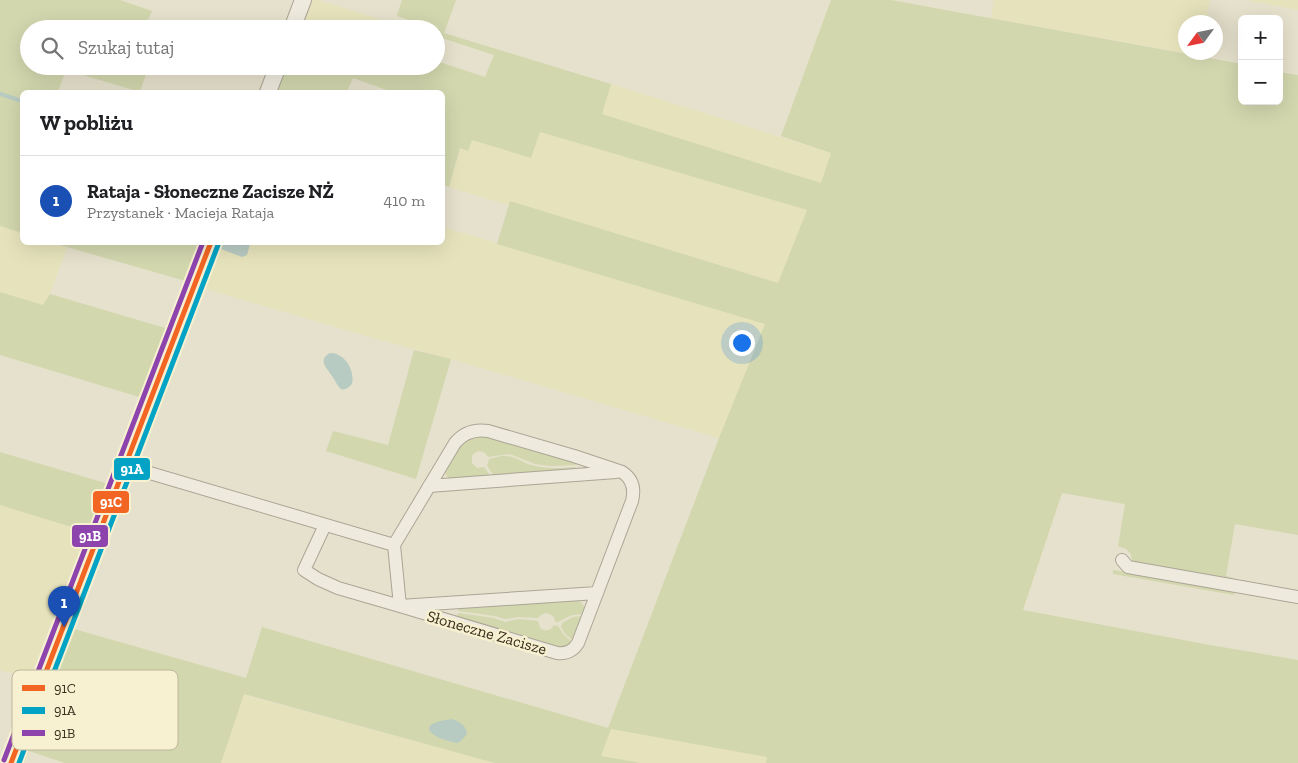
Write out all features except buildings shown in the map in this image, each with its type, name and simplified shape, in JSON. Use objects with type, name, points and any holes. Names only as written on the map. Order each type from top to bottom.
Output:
[{"type":"street","points":[[295,20],[303,0]]},
{"type":"street","points":[[269,90],[275,75]]},
{"type":"street","points":[[48,670],[210,245]]},
{"type":"street","points":[[400,606],[394,545],[457,440],[467,433],[479,430],[488,431],[622,472]]},
{"type":"street","points":[[126,466],[394,545]]},
{"type":"street","points":[[429,486],[622,472]]},
{"type":"street","name":"Słoneczne Zacisze","points":[[326,525],[304,570],[318,579],[338,588],[562,653],[571,651],[578,643],[633,497],[632,483],[622,472]]},
{"type":"street","points":[[1122,560],[1128,567],[1298,597]]},
{"type":"street","name":"Słoneczne Zacisze","points":[[400,606],[597,593]]},
{"type":"street","points":[[12,763],[17,750]]},
{"type":"shaded area","points":[[309,0],[318,0],[382,20],[305,20],[302,19]]},
{"type":"shaded area","points":[[994,0],[1210,0],[1207,15],[1178,15],[1178,52],[991,18]]},
{"type":"shaded area","points":[[1245,0],[1298,0],[1298,10]]},
{"type":"shaded area","points":[[611,84],[832,153],[821,183],[601,114]]},
{"type":"shaded area","points":[[540,132],[807,210],[779,283],[510,201],[508,205],[449,187],[461,148],[472,140],[531,158]]},
{"type":"shaded area","points":[[0,226],[20,232],[20,245],[60,245],[67,247],[50,294],[43,305],[0,292]]},
{"type":"shaded area","points":[[445,228],[765,324],[719,438],[206,289],[221,245],[445,245]]},
{"type":"shaded area","points":[[222,245],[250,245],[247,255],[242,257],[221,249]]},
{"type":"shaded area","points":[[330,353],[340,356],[348,363],[353,379],[352,384],[348,388],[340,388],[324,364],[324,358]]},
{"type":"shaded area","points":[[0,505],[87,532],[33,670],[12,670],[12,673],[0,670]]},
{"type":"shaded area","points":[[243,694],[259,699],[495,763],[221,763]]},
{"type":"shaded area","points":[[452,719],[462,724],[467,734],[457,743],[438,737],[429,730],[430,725]]},
{"type":"shaded area","points":[[611,729],[767,757],[766,763],[641,763],[600,756]]},
{"type":"green space","points":[[0,0],[120,0],[152,11],[148,20],[20,20],[20,75],[64,75],[59,90],[20,90],[20,232],[0,226]]},
{"type":"green space","points":[[402,0],[456,0],[445,30],[445,20],[408,20],[397,16]]},
{"type":"green space","points":[[831,0],[891,0],[1178,52],[1178,60],[1220,60],[1238,63],[1238,105],[1283,105],[1283,73],[1298,75],[1298,535],[1235,524],[1226,576],[1236,579],[1234,582],[1132,562],[1131,554],[1126,549],[1118,546],[1125,504],[1062,493],[1023,610],[1298,660],[1298,763],[766,763],[767,757],[611,729],[601,756],[641,763],[495,763],[244,694],[221,763],[65,763],[29,751],[24,763],[16,763],[21,750],[178,750],[178,670],[53,670],[67,634],[71,635],[77,619],[73,617],[78,605],[84,604],[74,629],[246,678],[262,627],[608,728],[719,438],[765,324],[497,244],[510,201],[778,283],[807,210],[540,132],[531,158],[472,140],[468,151],[460,148],[449,187],[445,186],[445,90],[386,90],[353,78],[348,90],[275,90],[281,75],[445,75],[445,64],[485,77],[494,55],[445,39],[445,33],[611,84],[602,114],[821,183],[831,153],[781,136]]},
{"type":"green space","points":[[83,75],[146,75],[141,90],[133,90]]},
{"type":"green space","points":[[60,245],[203,245],[189,282]]},
{"type":"green space","points":[[214,245],[221,245],[190,328],[183,325]]},
{"type":"green space","points":[[0,292],[43,305],[50,294],[172,330],[146,399],[0,355]]},
{"type":"green space","points":[[414,350],[451,359],[416,479],[326,451],[333,431],[388,445]]},
{"type":"green space","points":[[174,372],[153,426],[149,423],[167,373]]},
{"type":"green space","points":[[478,434],[578,462],[575,465],[551,466],[535,464],[510,454],[488,457],[479,451],[472,456],[472,463],[477,468],[484,467],[491,477],[450,479],[446,475],[445,469],[460,445]]},
{"type":"green space","points":[[0,452],[112,485],[94,534],[0,505]]},
{"type":"green space","points":[[501,456],[515,458],[530,465],[540,467],[575,467],[576,471],[495,477],[487,466],[489,459]]},
{"type":"green space","points":[[1113,570],[1234,591],[1234,595],[1113,574]]},
{"type":"green space","points":[[577,600],[584,606],[584,614],[572,615],[558,622],[555,622],[554,617],[550,614],[544,614],[538,618],[519,617],[505,619],[459,611],[457,607]]},
{"type":"green space","points":[[458,613],[494,618],[505,622],[519,619],[538,621],[540,628],[546,630],[550,630],[554,625],[558,626],[573,643],[563,648],[456,618]]},
{"type":"green space","points":[[583,616],[574,641],[565,634],[561,627],[562,623],[573,617]]},
{"type":"waterway","points":[[0,94],[20,100]]},
{"type":"transit line","name":"91B","points":[[39,670],[202,245]]},
{"type":"transit line","name":"91C","points":[[47,670],[210,245]]},
{"type":"transit line","name":"91A","points":[[55,670],[218,245]]},
{"type":"transit line","name":"91B","points":[[4,760],[12,739]]},
{"type":"transit line","name":"91C","points":[[11,763],[16,750]]},
{"type":"transit line","name":"91A","points":[[19,763],[24,750]]},
{"type":"place","name":"Rataja - Słoneczne Zacisze NŻ","points":[[64,627]]}]
